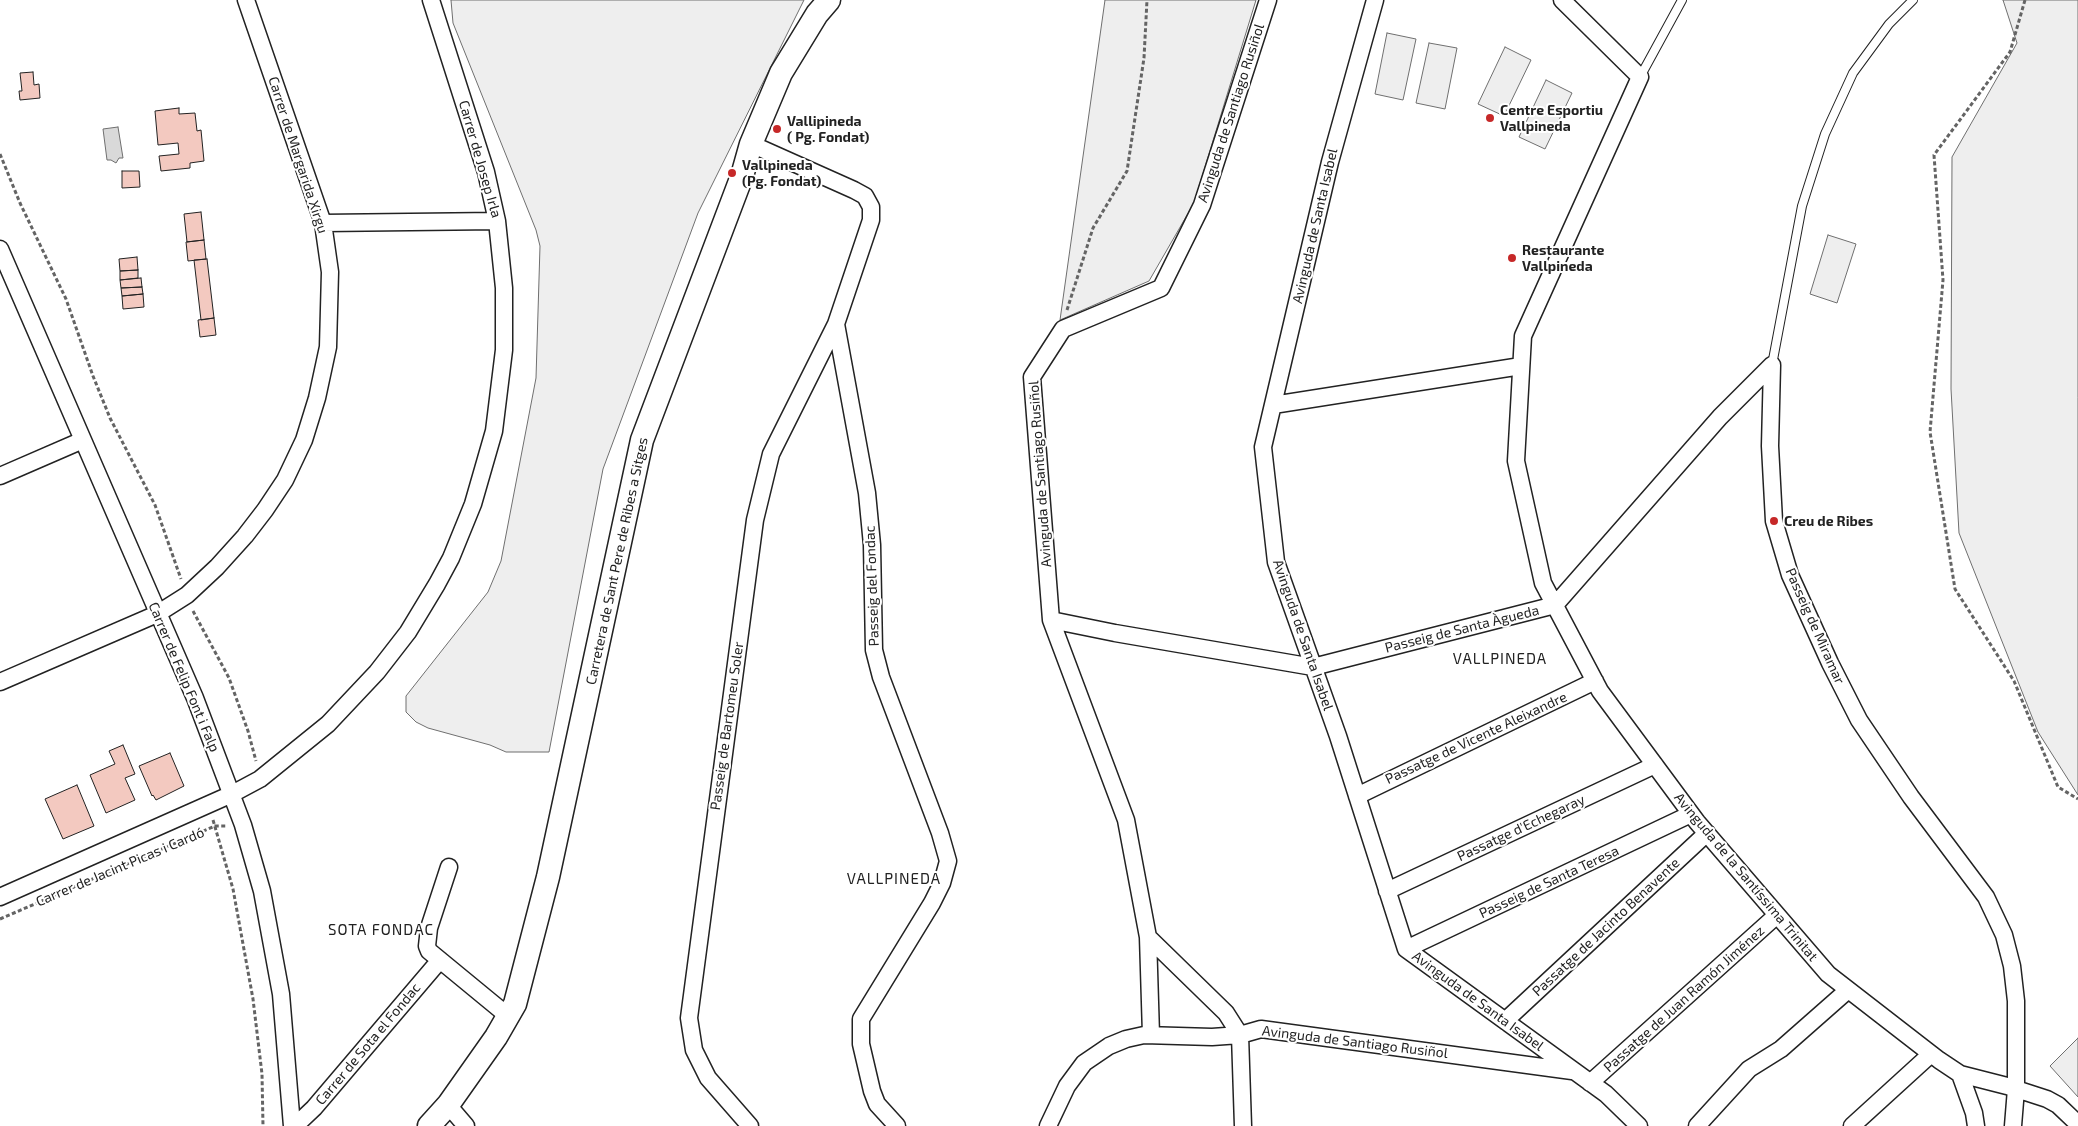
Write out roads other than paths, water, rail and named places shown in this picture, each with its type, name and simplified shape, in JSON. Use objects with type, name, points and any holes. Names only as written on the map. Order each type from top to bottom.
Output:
[{"type":"street","name":"Carrer de Margarida Xirgu","points":[[0,682],[158,614],[187,595],[217,567],[265,510],[285,480],[304,440],[317,398],[328,346],[330,272],[323,223],[246,0]]},
{"type":"street","name":"Carrer de Josep Irla","points":[[232,794],[260,779],[328,724],[377,672],[408,632],[437,584],[463,529],[487,460],[494,431],[502,375],[504,288],[497,221],[486,172],[431,0]]},
{"type":"street","name":"Carretera de Sant Pere de Ribes a Sitges","points":[[429,1126],[448,1104],[496,1037],[515,1004],[548,877],[642,440],[742,176],[751,144],[781,73],[817,14],[830,0]]},
{"type":"street","name":"Avinguda de Santiago Rusiñol","points":[[1151,1035],[1148,937],[1126,820],[1051,620],[1032,377],[1063,328],[1161,288],[1202,205],[1268,0]]},
{"type":"street","name":"Avinguda de Santa Isabel","points":[[1375,0],[1330,162],[1263,447],[1276,562],[1357,796],[1406,949],[1606,1094],[1639,1126]]},
{"type":"street","points":[[1562,0],[1640,77]]},
{"type":"street","name":"Avinguda de la Santíssima Trinitat","points":[[1640,77],[1523,336],[1516,461],[1543,583],[1600,691],[1691,814],[1828,974],[1931,1054],[1960,1074],[2016,1089],[2058,1105],[2078,1124]]},
{"type":"street","name":"Passeig del Fondac","points":[[751,144],[854,190],[865,196],[871,208],[871,220],[867,236],[836,324],[867,493],[872,545],[874,650],[881,677],[940,833],[948,861],[942,883],[932,903],[861,1019],[861,1044],[872,1091],[877,1104],[897,1126]]},
{"type":"street","points":[[323,223],[497,221]]},
{"type":"street","name":"Carrer de Felip Font i Falp","points":[[0,249],[4,271],[83,440],[194,698],[243,825],[262,891],[282,994],[294,1126]]},
{"type":"street","name":"Passeig de Bartomeu Soler","points":[[750,1126],[708,1078],[694,1050],[689,1018],[755,520],[771,454],[836,324]]},
{"type":"street","name":"Passeig de Santa Àgueda","points":[[1051,620],[1115,633],[1313,666],[1555,605],[1720,417],[1772,365]]},
{"type":"street","name":"Passeig de Miramar","points":[[1772,365],[1770,446],[1774,521],[1790,575],[1830,663],[1859,720],[1911,797],[1986,897],[2004,935],[2012,966],[2016,1001],[2016,1089]]},
{"type":"street","points":[[1273,405],[1521,366]]},
{"type":"street","points":[[0,476],[83,440]]},
{"type":"street","name":"Passatge de Vicente Aleixandre","points":[[1357,796],[1595,681]]},
{"type":"street","name":"Passatge d'Echegaray","points":[[1387,891],[1655,765]]},
{"type":"street","name":"Carrer de Jacint Picas i Cardó","points":[[0,897],[232,794]]},
{"type":"street","name":"Passeig de Santa Teresa","points":[[1406,949],[1691,814]]},
{"type":"street","name":"Passatge de Jacinto Benavente","points":[[1505,1021],[1707,833]]},
{"type":"street","points":[[449,867],[429,928],[427,946],[429,951],[508,1016]]},
{"type":"street","name":"Passatge de Juan Ramón Jiménez","points":[[1590,1083],[1777,915]]},
{"type":"street","points":[[1148,937],[1226,1013],[1240,1036],[1243,1126]]},
{"type":"street","name":"Carrer de Sota el Fondac","points":[[294,1126],[314,1108],[440,960]]},
{"type":"street","points":[[1697,1126],[1749,1069],[1781,1049],[1848,990]]},
{"type":"street","name":"Avinguda de Santiago Rusiñol","points":[[1048,1126],[1067,1086],[1084,1063],[1109,1046],[1126,1039],[1151,1035],[1240,1036],[1261,1029],[1574,1071]]},
{"type":"street","points":[[1852,1126],[1931,1054]]},
{"type":"street","points":[[1960,1074],[1974,1113],[1976,1126]]},
{"type":"street","points":[[2013,1126],[2016,1089]]},
{"type":"street","points":[[448,1104],[466,1126]]},
{"type":"lane","name":"Avinguda de la Santíssima Trinitat","points":[[1640,77],[1682,0]]},
{"type":"lane","name":"Passeig de Miramar","points":[[1772,365],[1802,206],[1825,134],[1853,73],[1889,24],[1913,0]]},
{"type":"place","name":"Centre Esportiu Vallpineda","points":[[1490,118]]},
{"type":"place","name":"Vallipineda ( Pg. Fondat)","points":[[777,129]]},
{"type":"place","name":"Vallpineda (Pg. Fondat)","points":[[732,173]]},
{"type":"place","name":"Restaurante Vallpineda","points":[[1512,258]]},
{"type":"place","name":"Creu de Ribes","points":[[1774,521]]},
{"type":"district","name":"VALLPINEDA","points":[[1500,659]]},
{"type":"district","name":"VALLPINEDA","points":[[894,879]]},
{"type":"district","name":"SOTA FONDAC","points":[[381,930]]}]
